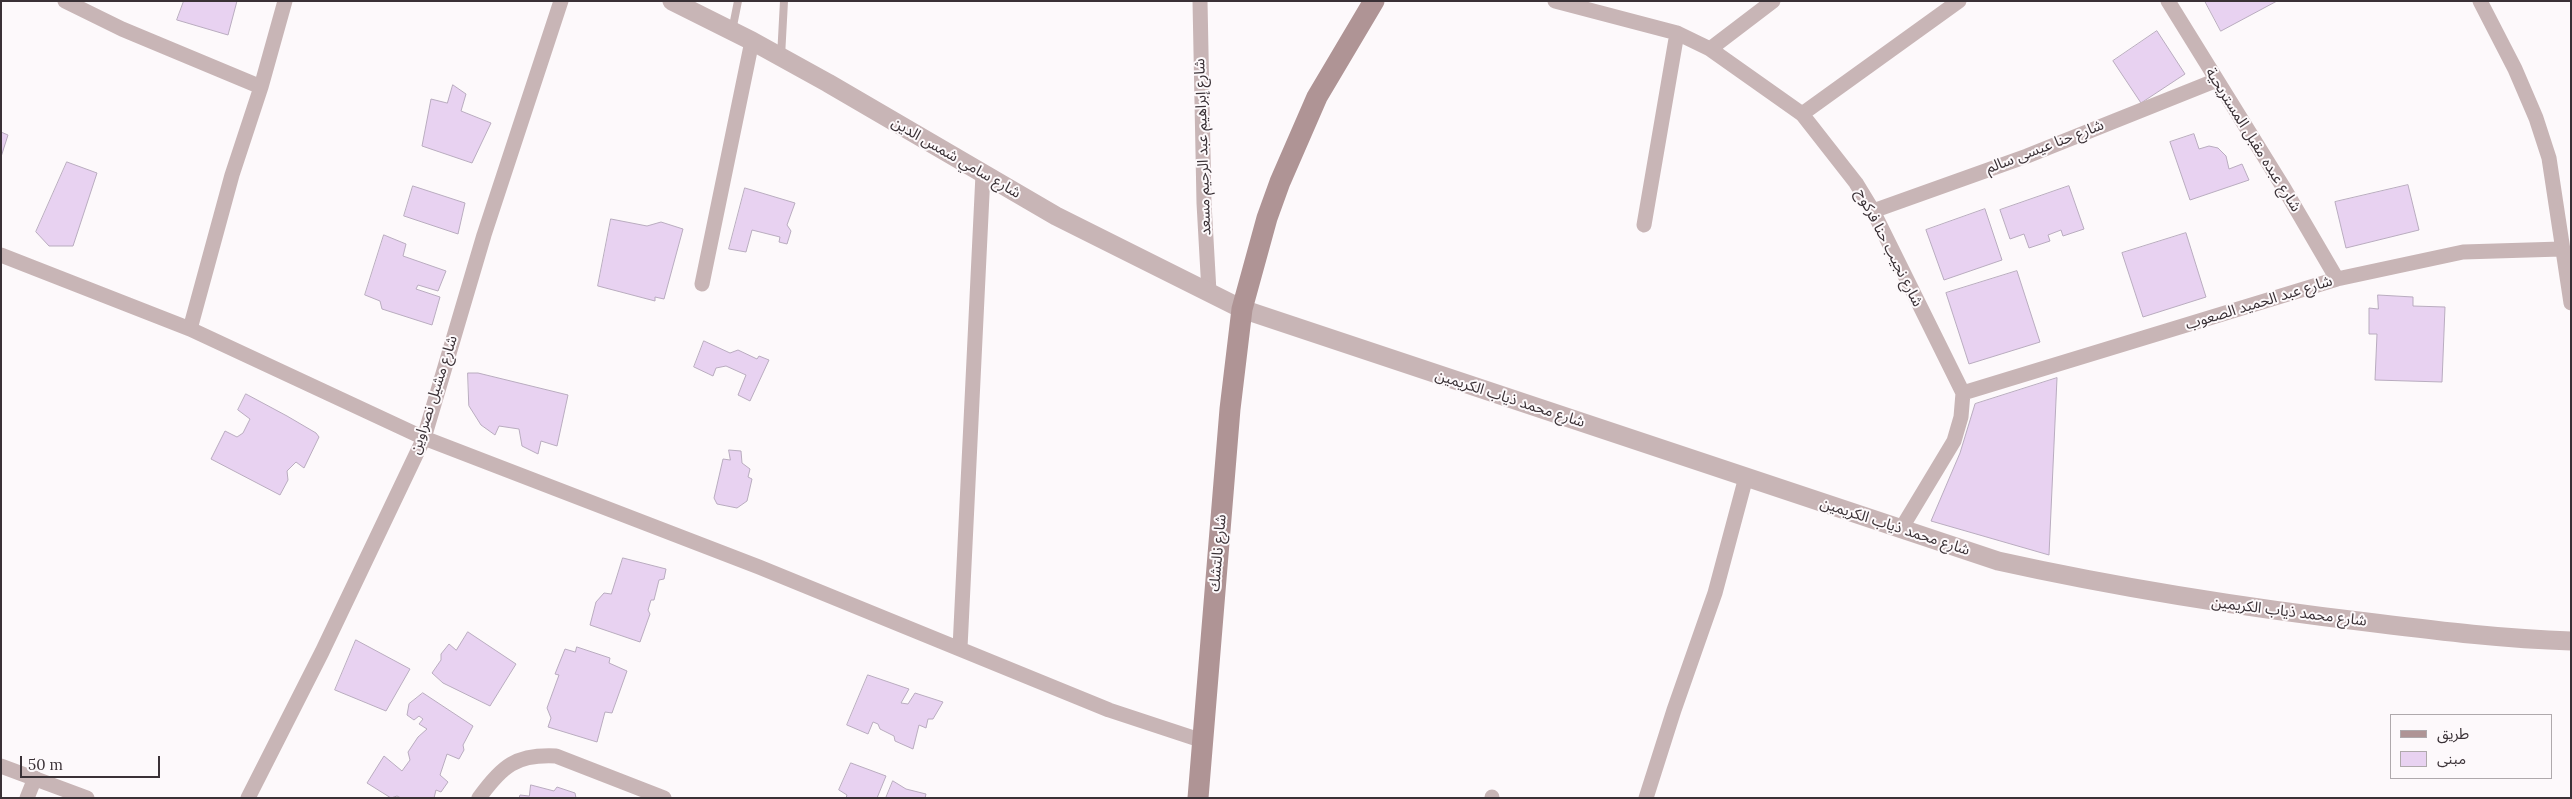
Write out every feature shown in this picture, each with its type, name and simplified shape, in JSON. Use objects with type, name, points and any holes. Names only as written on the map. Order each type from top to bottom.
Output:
[{"type":"main road","name":"شارع نالتشك","points":[[1198,798],[1227,448],[1242,309],[1267,218],[1280,182],[1317,97],[1374,1]]},
{"type":"street","points":[[65,1],[122,28],[261,87]]},
{"type":"street","points":[[190,329],[232,175],[261,87],[285,1]]},
{"type":"street","name":"شارع مشيل نصراوين","points":[[248,798],[322,652],[424,438],[484,235],[561,1]]},
{"type":"street","name":"شارع سامي شمس الدين","points":[[672,1],[781,57],[1056,216],[1242,309]]},
{"type":"street","name":"شارع إبراهيم عبد الرحيم مسعد","points":[[1200,1],[1204,203],[1209,292]]},
{"type":"street","name":"شارع نجيب حنا فركوح","points":[[1555,1],[1677,34],[1710,49],[1802,114],[1856,183],[1872,211],[1963,393]]},
{"type":"street","points":[[1710,49],[1773,1]]},
{"type":"street","points":[[1802,114],[1959,1]]},
{"type":"street","name":"شارع عبده مقبل المستريحية","points":[[2168,1],[2338,279]]},
{"type":"street","points":[[2480,1],[2536,118],[2550,158],[2566,250],[2571,303]]},
{"type":"street","points":[[1644,225],[1677,34]]},
{"type":"street","points":[[702,284],[752,41]]},
{"type":"street","name":"شارع حنا عيسى سالم","points":[[1872,211],[2027,156],[2217,80]]},
{"type":"street","points":[[960,648],[983,174]]},
{"type":"street","name":"شارع عبد الحميد الصعوب","points":[[1963,393],[2338,279],[2462,252],[2566,250]]},
{"type":"street","points":[[1,255],[190,329],[424,438],[759,567],[1109,710],[1203,741]]},
{"type":"street","name":"شارع محمد ذياب الكريمين","points":[[1242,309],[1998,561],[2094,582],[2195,600],[2508,638],[2571,641]]},
{"type":"street","points":[[1901,529],[1954,441],[1961,417],[1963,393]]},
{"type":"street","points":[[1646,798],[1714,593],[1746,477]]},
{"type":"street","points":[[479,798],[497,774],[507,765],[538,755],[556,756],[664,798]]},
{"type":"street","points":[[1,766],[87,798]]},
{"type":"street","points":[[26,798],[35,778]]},
{"type":"lane","points":[[732,31],[738,1]]},
{"type":"lane","points":[[781,57],[784,1]]},
{"type":"building","points":[[184,1],[237,1],[228,35],[177,20]]},
{"type":"building","points":[[2205,1],[2277,1],[2221,31]]},
{"type":"building","points":[[2157,31],[2185,74],[2141,103],[2113,61]]},
{"type":"building","points":[[453,85],[466,94],[461,111],[491,123],[472,163],[422,146],[431,99],[447,103]]},
{"type":"building","points":[[1,132],[8,135],[1,157]]},
{"type":"building","points":[[2194,134],[2199,149],[2209,146],[2218,148],[2226,156],[2229,169],[2242,164],[2249,180],[2190,200],[2170,142]]},
{"type":"building","points":[[67,162],[97,173],[73,246],[49,246],[36,232]]},
{"type":"building","points":[[2408,185],[2419,230],[2346,248],[2335,202]]},
{"type":"building","points":[[413,186],[465,203],[458,234],[404,216]]},
{"type":"building","points":[[2069,186],[2084,229],[2063,236],[2061,230],[2048,235],[2050,241],[2029,248],[2024,234],[2010,239],[2000,210]]},
{"type":"building","points":[[745,188],[795,203],[787,225],[791,231],[787,244],[779,242],[780,237],[752,230],[746,252],[729,249]]},
{"type":"building","points":[[1985,209],[2002,260],[1944,280],[1926,230]]},
{"type":"building","points":[[611,219],[647,226],[661,222],[683,229],[664,299],[655,297],[655,301],[598,286]]},
{"type":"building","points":[[2186,233],[2206,297],[2143,317],[2122,253]]},
{"type":"building","points":[[384,235],[406,244],[403,256],[446,271],[438,291],[418,285],[416,289],[440,297],[432,325],[382,309],[380,301],[365,295]]},
{"type":"building","points":[[2017,271],[2040,342],[1969,364],[1946,293]]},
{"type":"building","points":[[2378,295],[2413,297],[2413,306],[2445,307],[2442,382],[2375,380],[2377,334],[2369,334],[2369,308],[2378,309]]},
{"type":"building","points":[[704,341],[730,353],[738,350],[757,359],[759,356],[769,360],[750,401],[738,395],[746,375],[726,366],[716,368],[713,376],[694,367]]},
{"type":"building","points":[[468,373],[478,373],[568,395],[557,446],[541,441],[538,454],[522,446],[519,429],[499,426],[495,435],[481,425],[469,406]]},
{"type":"building","points":[[2057,378],[2049,555],[1931,521],[1960,453],[1975,404]]},
{"type":"building","points":[[246,394],[316,433],[319,437],[304,468],[296,462],[287,471],[288,480],[280,495],[211,459],[225,431],[237,437],[243,433],[250,419],[238,410]]},
{"type":"building","points":[[729,450],[741,451],[742,463],[750,469],[748,477],[752,479],[747,501],[737,508],[717,504],[714,498],[723,459],[730,460]]},
{"type":"building","points":[[623,558],[666,569],[664,579],[659,580],[654,600],[651,600],[648,610],[650,614],[640,642],[590,625],[596,602],[604,593],[611,594]]},
{"type":"building","points":[[468,632],[516,664],[490,706],[443,683],[432,673],[441,660],[441,654],[449,644],[456,650]]},
{"type":"building","points":[[356,640],[410,669],[386,711],[335,690]]},
{"type":"building","points":[[577,647],[610,658],[609,663],[627,671],[612,713],[605,712],[597,742],[548,727],[551,718],[547,708],[559,675],[555,674],[565,649],[575,652]]},
{"type":"building","points":[[868,675],[909,689],[901,703],[908,704],[915,693],[943,702],[933,719],[928,719],[926,728],[919,725],[913,749],[895,741],[894,736],[880,729],[878,724],[873,722],[868,734],[847,725]]},
{"type":"building","points":[[423,693],[473,726],[463,745],[464,750],[459,759],[447,754],[440,775],[448,782],[441,792],[436,790],[434,798],[401,798],[397,796],[391,798],[367,783],[384,756],[402,771],[410,760],[408,752],[418,737],[427,729],[419,724],[423,719],[419,716],[414,720],[407,715],[409,704]]},
{"type":"building","points":[[851,763],[886,776],[877,798],[846,798],[847,795],[839,790]]},
{"type":"building","points":[[893,781],[906,789],[926,794],[925,798],[886,798]]},
{"type":"building","points":[[531,785],[554,791],[557,787],[575,793],[576,798],[519,798],[520,795],[529,796]]}]
